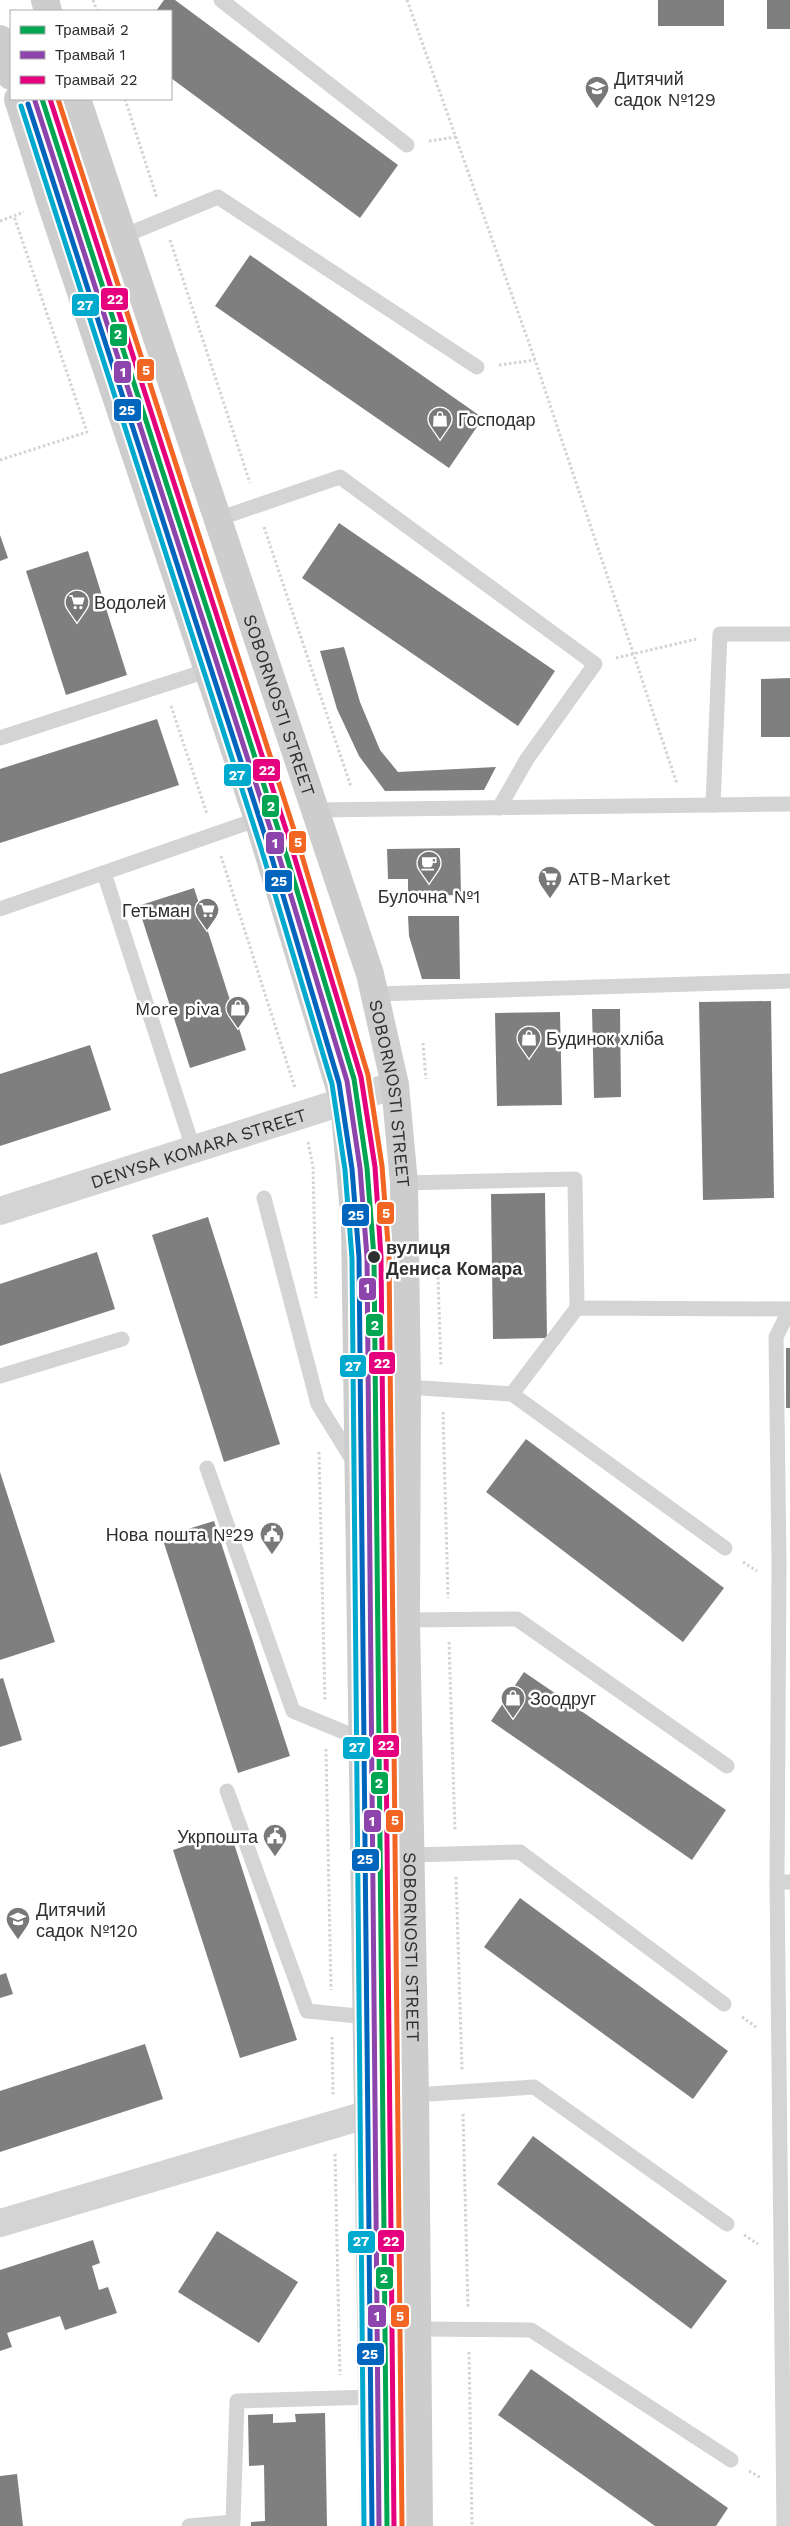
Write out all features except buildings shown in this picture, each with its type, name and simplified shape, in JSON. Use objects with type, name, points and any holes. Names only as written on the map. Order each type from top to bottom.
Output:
[{"type":"main road","points":[[0,39],[7,71]]},
{"type":"main road","points":[[18,100],[54,213],[258,819],[344,1102],[356,1223],[361,1739],[368,2017],[374,2526]]},
{"type":"main road","name":"SOBORNOSTI STREET","points":[[77,100],[121,237],[218,519],[376,994],[395,1085],[404,1183],[407,1387],[406,1620],[412,1855],[419,2526]]},
{"type":"street","name":"DENYSA KOMARA STREET","points":[[0,1211],[302,1113],[344,1102],[395,1085]]},
{"type":"street","points":[[0,2223],[369,2114]]},
{"type":"lane","points":[[221,0],[407,145]]},
{"type":"lane","points":[[121,237],[164,221],[218,197],[477,367]]},
{"type":"lane","points":[[218,519],[340,477],[595,664],[527,759],[499,808]]},
{"type":"lane","points":[[713,805],[720,634],[790,634]]},
{"type":"lane","points":[[0,738],[209,670]]},
{"type":"lane","points":[[316,810],[790,804]]},
{"type":"lane","points":[[0,909],[258,819]]},
{"type":"lane","points":[[104,873],[193,1148]]},
{"type":"lane","points":[[376,994],[790,981]]},
{"type":"lane","points":[[404,1183],[575,1179],[577,1308],[512,1394]]},
{"type":"lane","points":[[264,1198],[318,1404],[359,1470]]},
{"type":"lane","points":[[577,1308],[790,1309],[776,1337],[783,1882],[778,2043],[784,2526]]},
{"type":"lane","points":[[0,1376],[122,1339]]},
{"type":"lane","points":[[407,1387],[512,1394],[725,1548]]},
{"type":"lane","points":[[208,1468],[293,1711],[361,1739]]},
{"type":"lane","points":[[406,1620],[517,1619],[726,1766]]},
{"type":"lane","points":[[227,1791],[306,2011],[368,2017]]},
{"type":"lane","points":[[412,1855],[520,1852],[724,2004]]},
{"type":"lane","points":[[415,2095],[534,2088],[727,2224]]},
{"type":"lane","points":[[418,2330],[531,2330],[732,2460]]},
{"type":"lane","points":[[189,2526],[233,2522],[237,2402],[372,2397]]},
{"type":"path","points":[[406,0],[535,360],[684,806]]},
{"type":"path","points":[[125,100],[358,810]]},
{"type":"path","points":[[0,460],[87,432],[14,216]]},
{"type":"path","points":[[477,367],[535,360]]},
{"type":"path","points":[[595,664],[720,634]]},
{"type":"path","points":[[164,684],[302,1113],[313,1167],[316,1305]]},
{"type":"path","points":[[423,1043],[426,1080]]},
{"type":"path","points":[[436,1242],[442,1389],[462,2092],[472,2526]]},
{"type":"path","points":[[318,1404],[340,2398]]},
{"type":"path","points":[[725,1548],[779,1587]]},
{"type":"path","points":[[724,2004],[778,2043]]},
{"type":"path","points":[[727,2224],[781,2259]]},
{"type":"path","points":[[732,2460],[784,2492]]},
{"type":"tram line","name":"2","points":[[42,100],[282,841],[354,1079],[367,1168],[374,1257],[387,2526]]},
{"type":"tram line","name":"22","points":[[50,100],[289,839],[361,1077],[375,1167],[381,1257],[394,2526]]},
{"type":"tram line","name":"1","points":[[35,101],[275,843],[347,1081],[360,1168],[367,1257],[379,2526]]},
{"type":"transit line","name":"5","points":[[58,100],[296,836],[368,1075],[382,1166],[389,1257],[402,2526]]},
{"type":"transit line","name":"25","points":[[28,104],[268,845],[339,1083],[352,1169],[359,1257],[372,2526]]},
{"type":"transit line","name":"27","points":[[21,106],[261,848],[332,1084],[345,1170],[352,1258],[364,2526]]},
{"type":"place","name":"Дитячий садок №129","points":[[597,109]]},
{"type":"place","name":"Господар","points":[[440,440]]},
{"type":"place","name":"Водолей","points":[[77,623]]},
{"type":"place","name":"Булочна №1","points":[[429,884]]},
{"type":"place","name":"ATB-Market","points":[[550,899]]},
{"type":"place","name":"Гетьман","points":[[207,931]]},
{"type":"place","name":"More piva","points":[[238,1029]]},
{"type":"place","name":"Будинок хліба","points":[[529,1059]]},
{"type":"place","name":"вулиця Дениса Комара","points":[[374,1257]]},
{"type":"place","name":"Нова пошта №29","points":[[272,1555]]},
{"type":"place","name":"Зоодруг","points":[[513,1719]]},
{"type":"place","name":"Укрпошта","points":[[275,1857]]},
{"type":"place","name":"Дитячий садок №120","points":[[18,1940]]}]
